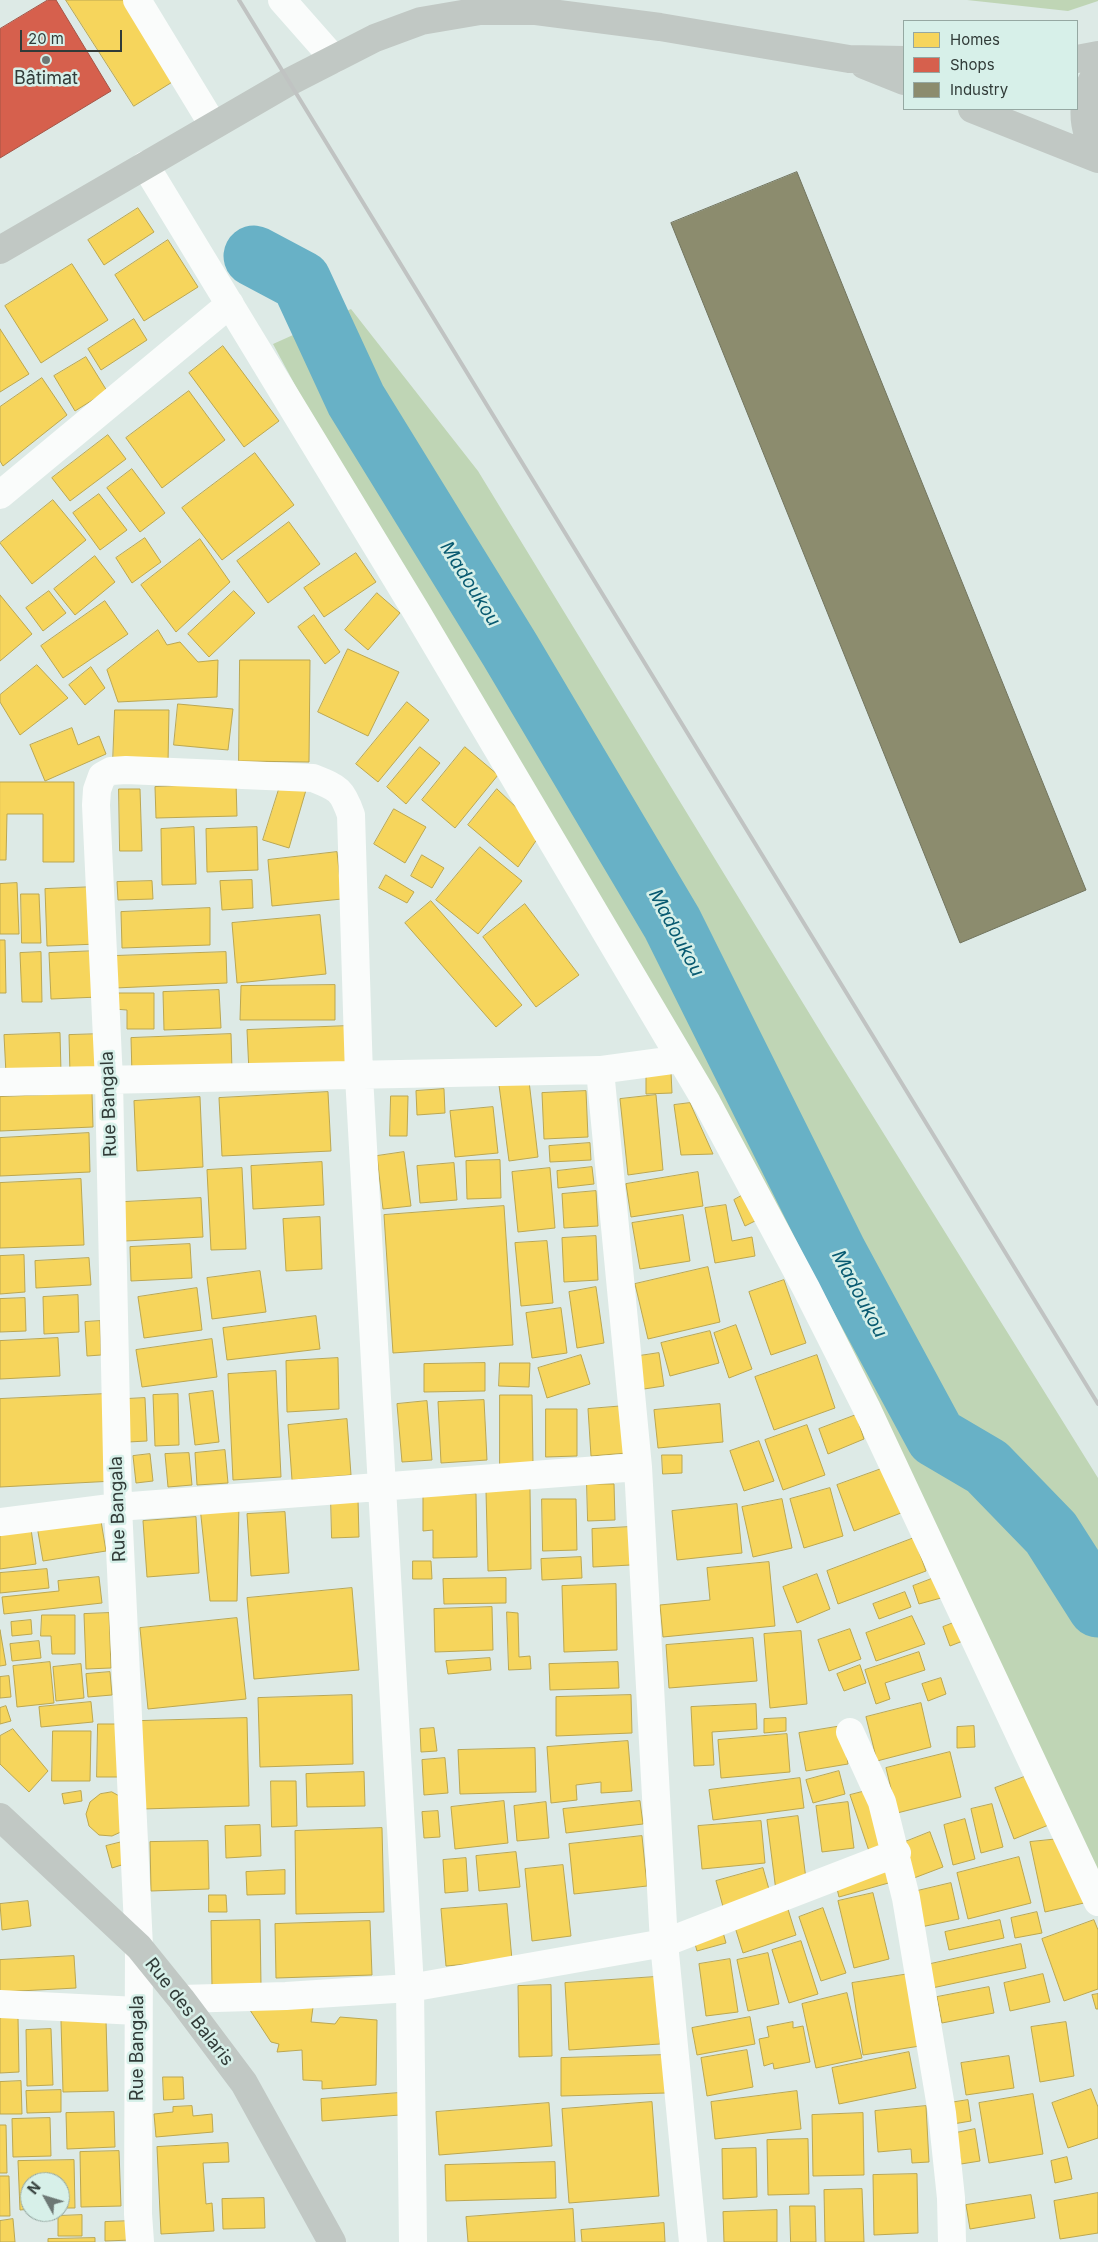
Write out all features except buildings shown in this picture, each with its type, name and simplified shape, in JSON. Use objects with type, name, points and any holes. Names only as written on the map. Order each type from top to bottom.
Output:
[{"type":"main road","points":[[0,250],[213,125],[376,38],[421,21],[480,11],[536,11],[660,27],[849,59],[903,60]]},
{"type":"main road","points":[[1078,59],[1098,55]]},
{"type":"main road","points":[[849,59],[903,81]]},
{"type":"main road","points":[[1098,71],[1091,81],[1085,102],[1085,124],[1093,145],[1098,152]]},
{"type":"main road","points":[[975,110],[1098,159]]},
{"type":"main road","name":"Rue des Balaris","points":[[0,1817],[139,1947],[181,1999],[244,2083],[332,2242]]},
{"type":"street","points":[[138,0],[213,125]]},
{"type":"street","points":[[282,0],[334,60]]},
{"type":"street","points":[[145,165],[485,728],[707,1103],[801,1279],[866,1407],[1098,1902]]},
{"type":"street","points":[[0,495],[230,304]]},
{"type":"street","name":"Rue Bangala","points":[[140,2242],[138,2214],[137,2011],[139,1947],[118,1507],[109,1081],[96,805],[97,790],[102,776],[111,771],[126,770],[313,778],[331,785],[344,796],[351,815],[359,1076]]},
{"type":"street","points":[[0,1082],[600,1070],[681,1059]]},
{"type":"street","points":[[600,1070],[638,1467],[664,1943],[694,2242]]},
{"type":"street","points":[[359,1076],[410,1988],[413,2242]]},
{"type":"street","points":[[0,1522],[118,1507],[381,1485],[638,1467]]},
{"type":"street","points":[[850,1732],[882,1802],[897,1853],[942,2113],[951,2198],[952,2242]]},
{"type":"street","points":[[181,1999],[286,1996],[410,1988],[664,1943],[897,1853]]},
{"type":"street","points":[[0,2004],[137,2011]]},
{"type":"green space","points":[[967,0],[1098,0],[1098,1],[1068,11]]},
{"type":"green space","points":[[351,309],[478,471],[828,1044],[1098,1478],[1098,1902],[806,1288],[416,611],[273,344]]},
{"type":"waterway","name":"Madoukou","points":[[254,256],[301,281],[356,400],[510,650],[672,923],[837,1254],[936,1437],[987,1467],[1051,1533],[1098,1607]]},
{"type":"railway","points":[[239,0],[1098,1404]]},
{"type":"place","name":"Bâtimat","points":[[46,60]]}]
